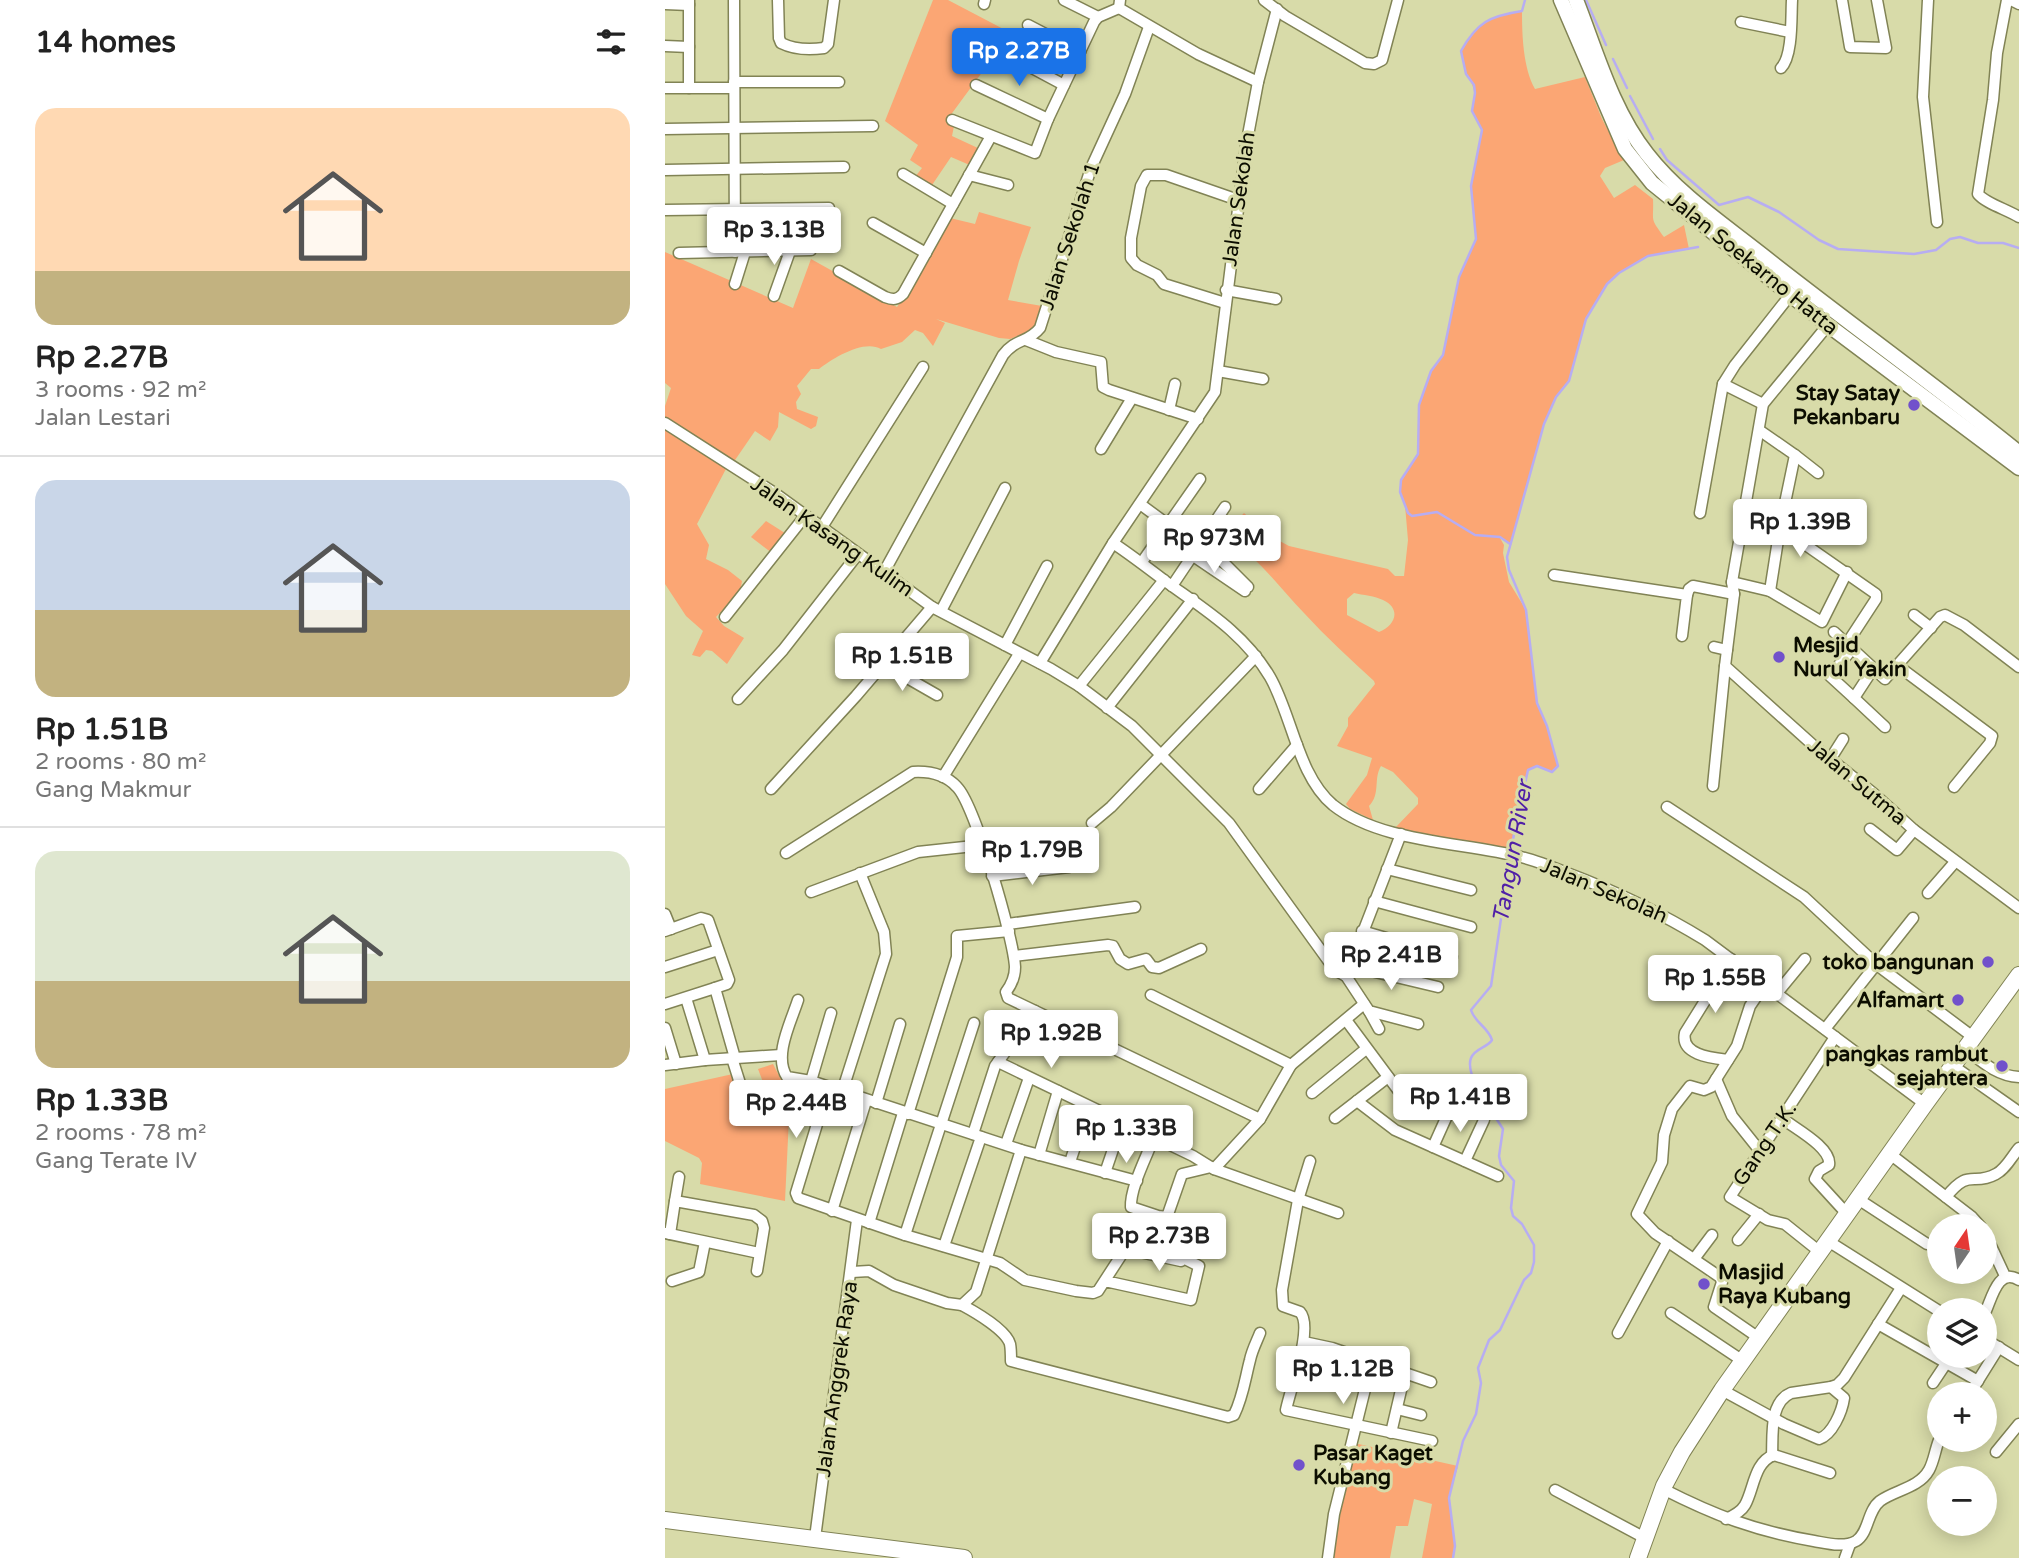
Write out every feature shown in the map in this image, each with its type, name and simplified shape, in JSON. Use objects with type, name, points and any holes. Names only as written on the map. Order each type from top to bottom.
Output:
[{"type":"highway","points":[[1637,1558],[1663,1489],[1682,1452],[1722,1390],[1952,1065],[2016,984]]},
{"type":"highway","points":[[665,1520],[964,1558]]},
{"type":"main road","name":"Jalan Soekarno Hatta","points":[[1561,0],[1625,149],[1652,183],[1828,325],[2018,450]]},
{"type":"main road","name":"Jalan Soekarno Hatta","points":[[1576,0],[1623,117],[1662,172],[2019,468]]},
{"type":"street","points":[[734,0],[734,129],[740,252],[735,284]]},
{"type":"street","points":[[778,0],[781,43],[818,49],[828,44],[834,0]]},
{"type":"street","points":[[1065,0],[1098,17]]},
{"type":"street","points":[[1264,0],[1365,63],[1374,64],[1382,60],[1398,0]]},
{"type":"street","points":[[1781,68],[1786,62],[1793,0]]},
{"type":"street","points":[[1842,0],[1850,47],[1886,48],[1877,0]]},
{"type":"street","points":[[1928,0],[1923,97],[1937,222]]},
{"type":"street","points":[[2019,4],[2009,0],[1997,53],[1993,100],[1977,190],[1980,198],[2019,217]]},
{"type":"street","points":[[665,4],[689,3],[689,88]]},
{"type":"street","points":[[952,120],[1034,153],[1098,17],[1119,4],[1149,27],[1258,82]]},
{"type":"street","name":"Jalan Sekolah","points":[[1040,663],[1113,543],[1215,392],[1238,200],[1258,82],[1277,9]]},
{"type":"street","points":[[1741,22],[1790,32]]},
{"type":"street","points":[[1028,25],[1080,52]]},
{"type":"street","name":"Jalan Sekolah 1","points":[[884,572],[1003,355],[1011,344],[1026,340],[1040,328],[1091,169],[1125,94],[1149,27]]},
{"type":"street","points":[[665,46],[689,47]]},
{"type":"street","points":[[1002,52],[1064,85]]},
{"type":"street","points":[[665,88],[839,82]]},
{"type":"street","points":[[976,85],[1048,119]]},
{"type":"street","points":[[665,129],[873,126]]},
{"type":"street","points":[[839,271],[885,297],[898,299],[991,136]]},
{"type":"street","points":[[665,170],[844,167]]},
{"type":"street","points":[[903,174],[953,204]]},
{"type":"street","points":[[969,175],[1009,185]]},
{"type":"street","points":[[1225,303],[1164,284],[1157,275],[1137,265],[1131,258],[1131,238],[1141,187],[1147,175],[1166,175],[1238,200]]},
{"type":"street","points":[[665,210],[829,208]]},
{"type":"street","points":[[873,223],[926,253]]},
{"type":"street","points":[[679,253],[811,250]]},
{"type":"street","points":[[774,296],[790,251]]},
{"type":"street","points":[[1226,290],[1276,299]]},
{"type":"street","points":[[1700,513],[1723,384],[1734,365],[1791,295]]},
{"type":"street","points":[[1713,786],[1733,588],[1763,404],[1828,325]]},
{"type":"street","points":[[1026,340],[1056,352],[1101,362],[1103,387],[1198,419]]},
{"type":"street","points":[[822,527],[923,367]]},
{"type":"street","points":[[1218,371],[1263,379]]},
{"type":"street","points":[[1169,410],[1175,384]]},
{"type":"street","points":[[1723,384],[1763,404]]},
{"type":"street","points":[[1101,449],[1132,398]]},
{"type":"street","name":"Jalan Kasang Kulim","points":[[665,423],[776,494],[936,609],[1079,686],[1132,726],[1229,823],[1335,970],[1348,971],[1379,1028]]},
{"type":"street","points":[[1759,429],[1818,473]]},
{"type":"street","points":[[1770,591],[1795,455]]},
{"type":"street","points":[[1142,562],[1200,479]]},
{"type":"street","points":[[771,789],[936,609],[1005,488]]},
{"type":"street","points":[[1140,504],[1197,547],[1246,589],[1197,547]]},
{"type":"street","points":[[1079,686],[1168,583],[1225,507]]},
{"type":"street","points":[[725,617],[805,516]]},
{"type":"street","points":[[1780,527],[1876,594],[1876,599],[1830,676],[1885,727]]},
{"type":"street","name":"Jalan Sekolah","points":[[1113,543],[1224,622],[1256,656],[1271,678],[1297,745],[1323,794],[1334,805],[1374,826],[1401,834],[1522,857],[1593,883],[1653,910],[1705,940],[1924,1104]]},
{"type":"street","points":[[739,699],[783,650],[858,554]]},
{"type":"street","points":[[1005,645],[1047,566]]},
{"type":"street","points":[[1682,636],[1687,595],[1693,586],[1770,591],[1822,622],[1847,572]]},
{"type":"street","points":[[1553,575],[1687,595]]},
{"type":"street","points":[[1107,708],[1193,599]]},
{"type":"street","points":[[1914,615],[1931,628]]},
{"type":"street","points":[[1834,632],[1885,680],[1940,617],[1945,615],[1964,625],[2019,667]]},
{"type":"street","points":[[1714,647],[1727,650]]},
{"type":"street","points":[[943,777],[1019,654]]},
{"type":"street","points":[[1092,822],[1111,807],[1256,656]]},
{"type":"street","points":[[883,664],[937,695]]},
{"type":"street","name":"Jalan Sutma","points":[[1725,666],[1914,830],[2019,908]]},
{"type":"street","points":[[1898,666],[1992,736],[1990,743],[1954,787]]},
{"type":"street","points":[[1854,698],[1873,669]]},
{"type":"street","points":[[1831,758],[1843,739]]},
{"type":"street","points":[[1259,789],[1297,745]]},
{"type":"street","points":[[786,853],[913,772],[928,771],[943,777],[963,793],[983,845],[1008,928],[1014,956],[1014,977],[1006,995],[1260,1119]]},
{"type":"street","points":[[1667,807],[1804,897],[1877,965],[1968,1043],[1989,1067],[2003,1074],[2019,1077]]},
{"type":"street","points":[[1870,829],[1897,850],[1914,830]]},
{"type":"street","points":[[1401,834],[1348,971],[1438,987]]},
{"type":"street","points":[[811,892],[918,852],[983,845]]},
{"type":"street","points":[[1929,893],[1955,862]]},
{"type":"street","points":[[992,876],[1069,867]]},
{"type":"street","points":[[1387,869],[1471,890]]},
{"type":"street","points":[[842,1092],[886,954],[886,939],[860,873]]},
{"type":"street","points":[[1374,901],[1471,927]]},
{"type":"street","points":[[1008,928],[1135,907]]},
{"type":"street","points":[[665,914],[668,930],[705,918],[729,980],[727,984],[665,1004]]},
{"type":"street","points":[[1825,1029],[1913,918]]},
{"type":"street","name":"Jalan Anggrek Raya","points":[[815,1538],[852,1272],[863,1221],[905,1113],[953,970],[957,957],[957,936],[1008,928]]},
{"type":"street","points":[[1362,932],[1452,957]]},
{"type":"street","points":[[1014,956],[1108,945],[1113,946],[1120,959],[1128,964],[1146,959],[1152,967],[1159,968],[1201,950]]},
{"type":"street","points":[[665,967],[718,950]]},
{"type":"street","points":[[1728,1060],[1694,1052],[1686,1047],[1683,1041],[1685,1033],[1731,959]]},
{"type":"street","points":[[1777,993],[1805,959]]},
{"type":"street","points":[[1759,1338],[1714,1307],[1722,1279],[1638,1217],[1637,1210],[1662,1161],[1664,1135],[1676,1102],[1690,1086],[1708,1089],[1716,1079],[1743,1033],[1750,1006],[1765,984]]},
{"type":"street","points":[[715,988],[744,1096]]},
{"type":"street","points":[[1151,995],[1291,1065]]},
{"type":"street","points":[[686,998],[705,1059]]},
{"type":"street","points":[[773,1056],[798,1000]]},
{"type":"street","points":[[1154,1138],[1137,1181],[1131,1207],[1167,1217],[1182,1174],[1213,1168],[1260,1119],[1291,1065],[1346,1020],[1366,1007],[1418,1024]]},
{"type":"street","points":[[944,1246],[998,1062],[1035,1011]]},
{"type":"street","points":[[811,1081],[831,1013]]},
{"type":"street","points":[[1346,1020],[1398,1090],[1447,1115]]},
{"type":"street","points":[[905,1235],[974,1023]]},
{"type":"street","points":[[832,1211],[900,1024]]},
{"type":"street","points":[[665,1028],[671,1064],[705,1059],[773,1056]]},
{"type":"street","name":"Gang T.K.","points":[[1835,1037],[1730,1196],[1768,1220],[1785,1224],[1927,1304]]},
{"type":"street","points":[[1312,1093],[1366,1049]]},
{"type":"street","points":[[773,1056],[785,1076],[811,1081],[1021,1150],[1137,1181]]},
{"type":"street","points":[[998,1062],[1213,1168],[1338,1213]]},
{"type":"street","points":[[1952,1065],[2019,1112]]},
{"type":"street","points":[[1335,1118],[1388,1077]]},
{"type":"street","points":[[1006,1144],[1029,1078]]},
{"type":"street","points":[[1716,1079],[1733,1116],[1760,1151]]},
{"type":"street","points":[[828,1087],[796,1196],[832,1211],[1009,1267],[1016,1276],[1024,1280],[1076,1291],[1098,1291],[1135,1234],[1199,1266]]},
{"type":"street","points":[[1039,1155],[1058,1091]]},
{"type":"street","points":[[1433,1147],[1455,1098]]},
{"type":"street","points":[[1357,1101],[1395,1130],[1498,1176]]},
{"type":"street","points":[[1070,1162],[1088,1108]]},
{"type":"street","points":[[1783,1119],[1829,1154],[1829,1165],[1819,1171],[1815,1179],[1847,1214]]},
{"type":"street","points":[[1465,1161],[1484,1120]]},
{"type":"street","points":[[1105,1173],[1122,1124]]},
{"type":"street","points":[[1946,1197],[1962,1180],[1993,1176],[2001,1171],[2019,1148]]},
{"type":"street","points":[[978,1314],[976,1293],[1021,1150]]},
{"type":"street","points":[[1890,1154],[1968,1214]]},
{"type":"street","points":[[1310,1161],[1298,1200],[1281,1299],[1283,1306],[1304,1316],[1304,1342],[1286,1410],[1432,1441]]},
{"type":"street","points":[[679,1177],[668,1233],[759,1253]]},
{"type":"street","points":[[1858,1199],[1927,1244]]},
{"type":"street","points":[[675,1201],[759,1217],[764,1228],[757,1271]]},
{"type":"street","points":[[1738,1240],[1759,1214]]},
{"type":"street","points":[[1693,1259],[1712,1235]]},
{"type":"street","points":[[1618,1333],[1668,1241]]},
{"type":"street","points":[[672,1281],[699,1272],[705,1242]]},
{"type":"street","points":[[1126,1249],[1199,1266]]},
{"type":"street","points":[[1997,1259],[2005,1276]]},
{"type":"street","points":[[1105,1281],[1191,1300],[1199,1266]]},
{"type":"street","points":[[852,1272],[869,1271],[882,1280],[909,1290],[947,1303],[962,1305],[1005,1335],[1010,1342],[1011,1361],[1228,1418],[1234,1415],[1238,1408],[1250,1357],[1260,1332]]},
{"type":"street","points":[[1992,1298],[2000,1279],[2012,1276],[2019,1280]]},
{"type":"street","points":[[1726,1519],[1744,1507],[1762,1464],[1772,1456],[1779,1402],[1784,1396],[1803,1390],[1837,1385],[1901,1288]]},
{"type":"street","points":[[962,1305],[976,1293]]},
{"type":"street","points":[[1671,1312],[1742,1361]]},
{"type":"street","points":[[1878,1324],[1927,1349]]},
{"type":"street","points":[[1304,1342],[1431,1382]]},
{"type":"street","points":[[1960,1368],[1978,1381],[1999,1347],[2019,1360]]},
{"type":"street","points":[[1328,1558],[1334,1514],[1371,1361]]},
{"type":"street","points":[[1391,1433],[1405,1373]]},
{"type":"street","points":[[1722,1390],[1811,1437],[1823,1438],[1841,1410],[1845,1398],[1831,1387]]},
{"type":"street","points":[[1397,1409],[1421,1415]]},
{"type":"street","points":[[1997,1451],[2019,1424]]},
{"type":"street","points":[[1845,1558],[1852,1543],[1861,1537],[1872,1511],[1881,1500],[1912,1485],[1927,1474],[1935,1452]]},
{"type":"street","points":[[1772,1456],[1830,1473]]},
{"type":"street","points":[[1663,1489],[1726,1519],[1780,1535],[1828,1543],[1852,1543]]},
{"type":"street","points":[[1555,1490],[1645,1538]]},
{"type":"shaded area","points":[[933,0],[948,0],[1011,33],[947,120],[954,126],[952,136],[980,149],[972,166],[951,157],[930,188],[915,177],[922,168],[910,160],[918,145],[885,121]]},
{"type":"shaded area","points":[[1522,11],[1526,61],[1535,89],[1585,77],[1602,119],[1624,160],[1605,168],[1600,176],[1614,198],[1635,185],[1653,199],[1653,219],[1664,237],[1684,225],[1689,249],[1648,256],[1619,273],[1607,284],[1586,319],[1569,381],[1556,397],[1544,424],[1510,544],[1500,538],[1504,545],[1509,582],[1526,610],[1537,703],[1547,726],[1558,766],[1552,772],[1537,766],[1528,771],[1522,797],[1524,816],[1514,834],[1511,851],[1455,843],[1395,828],[1418,804],[1418,798],[1393,772],[1381,766],[1375,797],[1369,806],[1373,820],[1350,809],[1346,804],[1367,775],[1372,758],[1337,746],[1348,726],[1348,718],[1375,684],[1374,681],[1321,631],[1258,563],[1227,538],[1231,527],[1244,513],[1267,534],[1289,546],[1388,569],[1395,576],[1404,576],[1408,540],[1405,505],[1400,492],[1401,480],[1418,454],[1419,405],[1431,371],[1443,355],[1459,277],[1476,239],[1471,186],[1482,130],[1472,111],[1475,93],[1466,74],[1461,51],[1473,33],[1485,22]],"holes":[[[1354,593],[1389,604],[1394,612],[1389,626],[1379,632],[1347,615],[1347,599]]]},
{"type":"shaded area","points":[[979,212],[1031,227],[1008,300],[1042,306],[1037,328],[1010,339],[936,319],[945,323],[933,346],[923,333],[915,330],[902,342],[881,349],[866,346],[849,351],[819,369],[811,369],[797,386],[801,394],[796,402],[797,409],[818,417],[816,426],[811,429],[779,412],[778,427],[770,441],[755,431],[733,463],[665,421],[665,406],[671,388],[665,383],[665,252],[793,308],[811,259],[897,307],[917,278],[950,218],[975,224]]},
{"type":"shaded area","points":[[665,428],[727,467],[697,524],[709,545],[706,559],[742,581],[740,592],[716,617],[724,626],[744,638],[727,664],[712,651],[706,650],[700,657],[692,655],[703,631],[686,616],[665,584]]},
{"type":"shaded area","points":[[766,521],[788,535],[772,553],[751,537]]},
{"type":"shaded area","points":[[773,1064],[790,1097],[785,1201],[700,1184],[702,1163],[699,1158],[665,1141],[665,1089],[733,1074],[749,1110],[776,1099],[773,1093],[766,1090],[758,1069]]},
{"type":"shaded area","points":[[1354,1443],[1458,1466],[1449,1498],[1455,1546],[1453,1558],[1422,1558],[1432,1504],[1414,1499],[1408,1526],[1396,1526],[1390,1558],[1330,1558]]},
{"type":"waterway","points":[[1510,544],[1500,537],[1475,535],[1437,512],[1412,516],[1408,513],[1400,492],[1401,480],[1418,454],[1419,405],[1431,371],[1443,355],[1459,277],[1476,239],[1471,186],[1482,130],[1472,111],[1474,85],[1466,74],[1461,51],[1473,33],[1485,22],[1501,15],[1522,11],[1525,0]]},
{"type":"waterway","points":[[1586,0],[1606,45]]},
{"type":"waterway","points":[[1613,59],[1627,88]]},
{"type":"waterway","points":[[1630,96],[1653,139]]},
{"type":"waterway","points":[[1660,149],[1667,160],[1719,205],[1748,197],[1779,212],[1819,240],[1838,249],[1914,254],[1936,250],[1950,239],[1960,237],[1978,243],[2003,243],[2019,248]]},
{"type":"waterway","name":"Tangun River","points":[[1511,851],[1514,834],[1524,816],[1522,797],[1528,770],[1537,766],[1552,772],[1558,766],[1547,726],[1537,703],[1526,610],[1509,570],[1507,557],[1544,424],[1556,397],[1569,381],[1586,319],[1607,284],[1619,273],[1648,256],[1698,247]]},
{"type":"waterway","name":"Tangun River","points":[[1453,1558],[1455,1546],[1449,1498],[1463,1441],[1476,1414],[1481,1383],[1478,1368],[1489,1340],[1500,1330],[1524,1280],[1531,1273],[1534,1262],[1534,1245],[1522,1224],[1513,1216],[1511,1208],[1514,1181],[1501,1165],[1499,1156],[1503,1129],[1487,1105],[1470,1066],[1473,1055],[1492,1040],[1471,1010],[1491,986],[1510,858]]},
{"type":"place","name":"Stay Satay Pekanbaru","points":[[1914,405]]},
{"type":"place","name":"Mesjid Nurul Yakin","points":[[1779,657]]},
{"type":"place","name":"toko bangunan","points":[[1988,962]]},
{"type":"place","name":"Alfamart","points":[[1958,1000]]},
{"type":"place","name":"pangkas rambut sejahtera","points":[[2002,1066]]},
{"type":"place","name":"Masjid Raya Kubang","points":[[1704,1284]]},
{"type":"place","name":"Pasar Kaget Kubang","points":[[1299,1465]]}]
